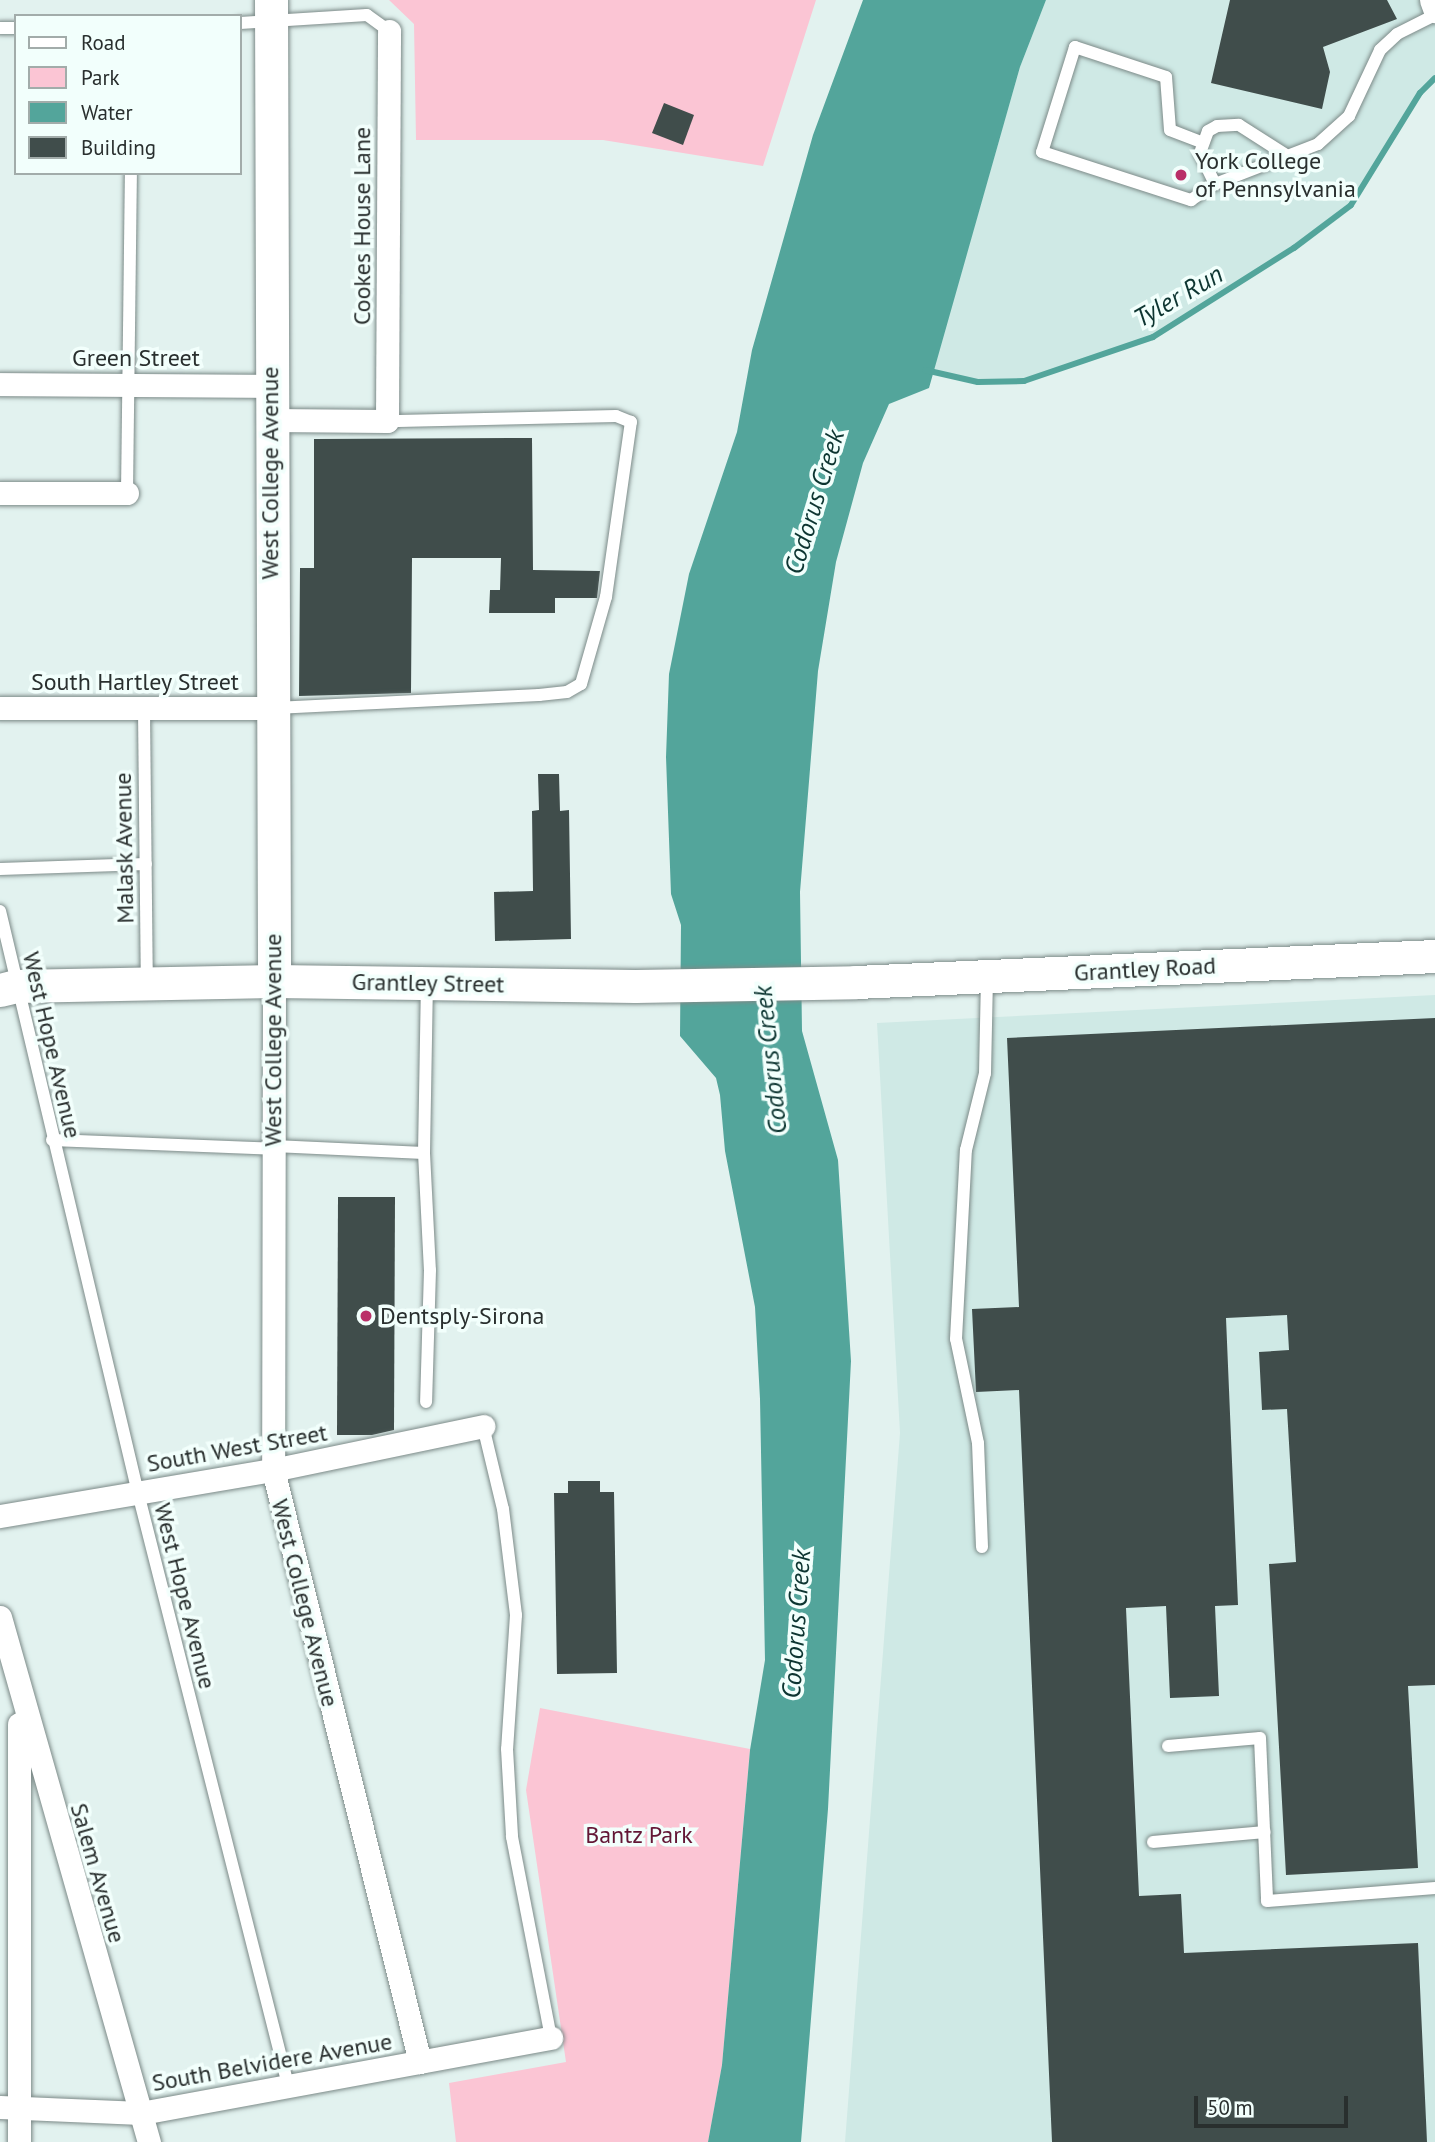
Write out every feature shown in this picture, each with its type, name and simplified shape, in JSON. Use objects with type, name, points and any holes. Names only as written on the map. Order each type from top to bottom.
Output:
[{"type":"street","points":[[1431,0],[1435,13]]},
{"type":"street","name":"West College Avenue","points":[[260,15],[271,386],[270,708],[274,981],[272,1470],[419,2062]]},
{"type":"street","name":"Cookes House Lane","points":[[387,421],[389,31]]},
{"type":"street","name":"Green Street","points":[[0,384],[271,386]]},
{"type":"street","points":[[270,420],[387,421]]},
{"type":"street","points":[[0,493],[127,493]]},
{"type":"street","name":"South Hartley Street","points":[[0,708],[144,711],[270,708]]},
{"type":"street","name":"Grantley Road","points":[[856,982],[1435,956]]},
{"type":"street","name":"Grantley Street","points":[[8,988],[274,981],[635,986],[856,982]]},
{"type":"street","name":"South West Street","points":[[0,1516],[272,1470],[483,1426]]},
{"type":"street","name":"Salem Avenue","points":[[0,1617],[20,1696],[149,2142]]},
{"type":"street","points":[[19,2142],[9,2107],[20,1696]]},
{"type":"street","name":"South Belvidere Avenue","points":[[9,2107],[141,2113],[551,2038]]},
{"type":"lane","points":[[1200,142],[1170,130],[1166,77],[1075,47],[1042,152],[1191,200],[1215,184],[1318,144],[1349,116],[1380,50],[1397,34],[1435,13]]},
{"type":"lane","points":[[260,15],[367,15],[389,31]]},
{"type":"lane","points":[[1215,184],[1203,162],[1200,142],[1208,131],[1228,124],[1252,132],[1286,155]]},
{"type":"lane","points":[[127,493],[131,175]]},
{"type":"lane","points":[[270,708],[334,709],[539,695],[567,692],[581,684],[604,607],[631,422],[616,416],[387,421]]},
{"type":"lane","name":"Malask Avenue","points":[[144,711],[147,985]]},
{"type":"lane","points":[[0,869],[145,864]]},
{"type":"lane","name":"West Hope Avenue","points":[[0,911],[8,988],[52,1140],[288,2085]]},
{"type":"lane","points":[[982,1548],[978,1443],[956,1339],[965,1150],[985,1073],[987,976]]},
{"type":"lane","points":[[426,1402],[430,1270],[424,1153],[427,983]]},
{"type":"lane","points":[[52,1140],[424,1153]]},
{"type":"lane","points":[[483,1426],[503,1509],[516,1615],[507,1749],[512,1837],[551,2038]]},
{"type":"lane","points":[[1168,1746],[1260,1738],[1267,1901],[1435,1888]]},
{"type":"lane","points":[[1153,1842],[1265,1832]]},
{"type":"shaded area","name":"York College of Pennsylvania","points":[[1046,0],[1435,0],[1435,78],[1420,94],[1351,205],[1223,295],[1153,337],[1035,379],[978,382],[933,371],[1020,67]]},
{"type":"shaded area","points":[[1435,995],[1435,2142],[845,2142],[900,1433],[877,1023]]},
{"type":"green space","points":[[389,0],[816,0],[763,166],[603,140],[416,140],[414,24]]},
{"type":"green space","name":"Bantz Park","points":[[540,1708],[750,1749],[722,2065],[708,2142],[456,2142],[449,2083],[566,2062],[526,1790]]},
{"type":"water","name":"Codorus Creek","points":[[863,0],[1046,0],[1020,67],[929,388],[889,404],[863,463],[836,562],[818,671],[800,892],[802,1031],[838,1160],[851,1361],[828,1809],[801,2142],[708,2142],[722,2065],[750,1750],[765,1660],[760,1399],[755,1307],[725,1151],[720,1095],[716,1078],[680,1036],[681,925],[671,894],[666,757],[669,674],[689,574],[737,432],[752,350],[813,135]]},
{"type":"building","points":[[1230,0],[1387,0],[1397,19],[1323,47],[1330,72],[1322,109],[1211,83]]},
{"type":"building","points":[[664,103],[694,115],[683,145],[652,133]]},
{"type":"building","points":[[532,438],[533,570],[600,571],[597,598],[555,598],[555,613],[489,613],[490,590],[500,590],[501,558],[412,558],[411,693],[299,696],[300,568],[314,568],[314,439]]},
{"type":"building","points":[[538,774],[559,774],[560,811],[569,810],[571,939],[495,941],[494,892],[533,891],[532,811],[539,810]]},
{"type":"building","points":[[1435,1018],[1435,1685],[1408,1686],[1418,1868],[1286,1875],[1269,1564],[1296,1562],[1287,1409],[1262,1410],[1259,1352],[1289,1350],[1287,1315],[1226,1318],[1238,1605],[1215,1606],[1219,1696],[1170,1698],[1166,1606],[1126,1608],[1139,1896],[1181,1894],[1184,1953],[1418,1943],[1427,2142],[1052,2142],[1019,1390],[976,1392],[972,1309],[1019,1307],[1007,1038]]},
{"type":"building","name":"Dentsply-Sirona","points":[[338,1197],[395,1197],[394,1430],[372,1435],[337,1435]]},
{"type":"building","points":[[568,1481],[600,1481],[600,1492],[614,1492],[617,1673],[557,1674],[554,1493],[568,1493]]},
{"type":"waterway","name":"Tyler Run","points":[[925,370],[978,382],[1024,381],[1153,337],[1294,248],[1351,205],[1420,93],[1435,78]]},
{"type":"place","name":"York College of Pennsylvania","points":[[1181,175]]},
{"type":"place","name":"Dentsply-Sirona","points":[[366,1316]]}]
